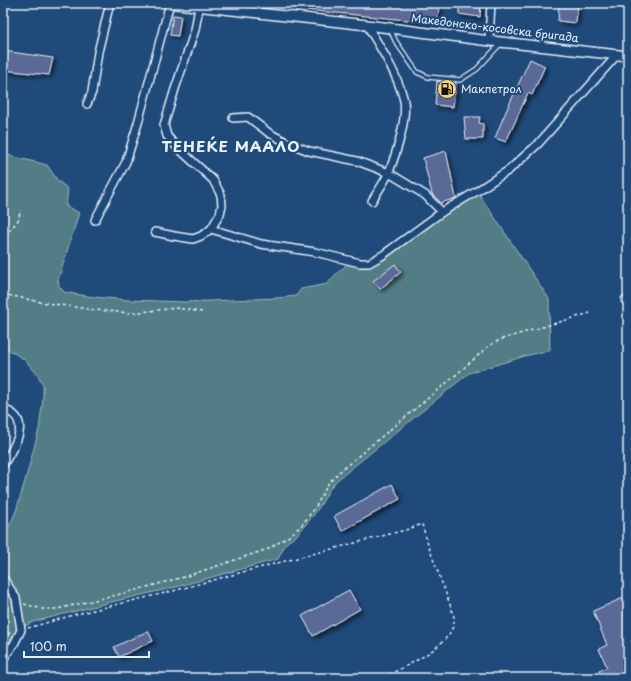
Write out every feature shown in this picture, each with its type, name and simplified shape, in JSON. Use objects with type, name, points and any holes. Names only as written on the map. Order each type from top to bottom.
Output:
[{"type":"street","points":[[87,104],[92,92],[98,52],[110,3]]},
{"type":"street","points":[[95,220],[126,162],[138,123],[169,3]]},
{"type":"street","name":"Македонско-косовска бригада","points":[[169,3],[628,56]]},
{"type":"street","points":[[488,40],[491,3]]},
{"type":"street","points":[[155,232],[193,239],[201,236],[210,229],[220,214],[222,205],[221,195],[214,180],[166,136],[164,125],[195,30],[199,7]]},
{"type":"street","points":[[367,25],[394,71],[404,98],[405,116],[389,173],[372,201]]},
{"type":"street","points":[[210,229],[261,244],[315,252],[364,264],[374,261],[442,212],[510,170],[538,144],[617,55]]},
{"type":"street","points":[[233,118],[248,117],[270,133],[286,142],[310,151],[357,161],[389,173],[424,195],[442,212]]},
{"type":"street","points":[[3,409],[14,414],[19,423],[18,435],[15,444],[3,465]]},
{"type":"street","points":[[3,578],[16,598],[21,630],[14,644],[3,659]]},
{"type":"lane","points":[[389,28],[396,42],[413,67],[417,72],[428,77],[460,80],[477,68],[503,41]]},
{"type":"path","points":[[3,240],[19,219],[20,210]]},
{"type":"path","points":[[3,294],[40,302],[132,313],[177,308],[202,312]]},
{"type":"path","points":[[16,598],[22,603],[35,607],[57,609],[171,580],[268,549],[288,538],[301,526],[315,508],[328,484],[339,472],[490,345],[502,339],[590,313]]},
{"type":"path","points":[[21,630],[77,614],[172,591],[409,529],[422,524],[428,545],[452,610],[454,622],[448,635],[436,648],[382,678]]},
{"type":"green space","points":[[3,154],[47,165],[58,181],[68,189],[66,206],[79,213],[58,280],[59,286],[64,292],[94,297],[128,300],[186,302],[296,296],[301,289],[327,284],[351,261],[364,264],[477,191],[549,299],[550,350],[469,373],[336,481],[313,516],[296,536],[286,543],[278,559],[176,587],[33,622],[19,631],[3,651],[3,540],[16,511],[39,429],[43,385],[38,375],[25,360],[3,346]]},
{"type":"building","points":[[306,3],[440,3],[437,23],[306,10]]},
{"type":"building","points":[[459,3],[481,3],[480,17],[459,14]]},
{"type":"building","points":[[559,3],[578,3],[576,23],[558,21]]},
{"type":"building","points":[[173,15],[181,16],[178,36],[170,35]]},
{"type":"building","points":[[3,51],[53,58],[49,75],[3,70]]},
{"type":"building","points":[[530,59],[545,66],[532,95],[528,93],[506,142],[495,138],[503,118]]},
{"type":"building","points":[[437,81],[456,83],[453,107],[435,105]]},
{"type":"building","points":[[464,117],[480,117],[479,123],[483,124],[483,139],[466,139]]},
{"type":"building","points":[[446,151],[456,198],[441,203],[432,194],[423,158]]},
{"type":"building","points":[[395,264],[401,272],[380,289],[373,281]]},
{"type":"building","points":[[392,484],[400,499],[342,531],[334,516]]},
{"type":"building","points":[[349,590],[360,609],[313,636],[302,616]]},
{"type":"building","points":[[623,598],[628,610],[628,678],[602,678],[599,671],[607,667],[599,649],[607,645],[593,611]]},
{"type":"building","points":[[148,631],[153,641],[119,657],[114,647]]},
{"type":"place","name":"Макпетрол","points":[[447,89]]},
{"type":"district","name":"ТЕНЕЌЕ МААЛО","points":[[231,147]]}]
